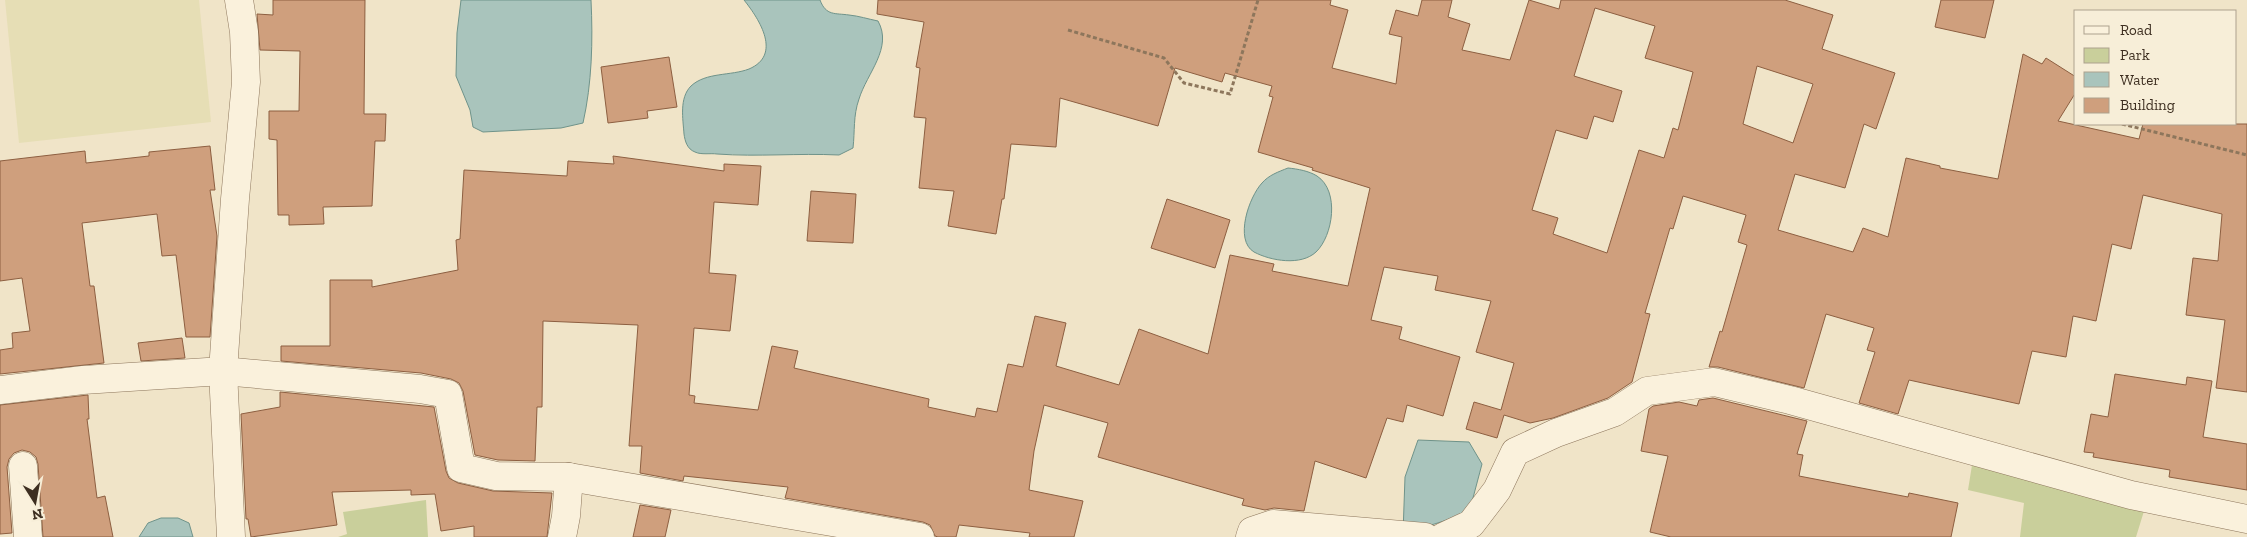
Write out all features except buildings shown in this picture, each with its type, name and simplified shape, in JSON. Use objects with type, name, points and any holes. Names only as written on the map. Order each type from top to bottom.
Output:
[{"type":"street","points":[[230,537],[223,371],[235,199],[246,82],[244,32],[239,0]]},
{"type":"street","points":[[0,390],[83,380],[223,371],[420,389],[448,394],[461,468],[496,476],[569,477],[920,537]]},
{"type":"street","points":[[1443,537],[1472,524],[1496,490],[1515,452],[1556,433],[1615,412],[1647,391],[1714,382],[1790,400],[2131,495],[2247,519]]},
{"type":"street","points":[[23,466],[28,537]]},
{"type":"street","points":[[562,537],[566,516],[569,477]]},
{"type":"street","points":[[1250,537],[1252,531],[1273,524],[1425,537]]},
{"type":"path","points":[[1068,30],[1164,58],[1184,83],[1230,94],[1258,0]]},
{"type":"path","points":[[2126,125],[2247,156]]},
{"type":"shaded area","points":[[5,0],[199,0],[211,122],[19,143]]},
{"type":"green space","points":[[1973,459],[2144,511],[2136,537],[2020,537],[2024,503],[1968,490]]},
{"type":"green space","points":[[426,500],[428,537],[338,537],[347,534],[343,512]]},
{"type":"water","points":[[461,0],[591,0],[591,62],[583,123],[561,128],[483,132],[473,127],[470,110],[456,76],[457,33]]},
{"type":"water","points":[[744,0],[820,0],[825,9],[831,13],[878,21],[882,31],[881,51],[857,105],[853,148],[839,155],[748,155],[697,153],[688,147],[684,134],[683,103],[691,86],[704,78],[749,69],[759,63],[764,55],[765,37],[756,17]]},
{"type":"water","points":[[1288,168],[1303,170],[1317,176],[1324,183],[1329,192],[1332,214],[1327,235],[1322,245],[1310,256],[1294,261],[1277,260],[1254,252],[1248,246],[1244,229],[1248,208],[1257,189],[1268,178]]},
{"type":"water","points":[[1418,440],[1469,442],[1482,464],[1469,513],[1403,534],[1405,477]]},
{"type":"water","points":[[161,518],[178,518],[189,523],[193,537],[139,537],[148,523]]}]
